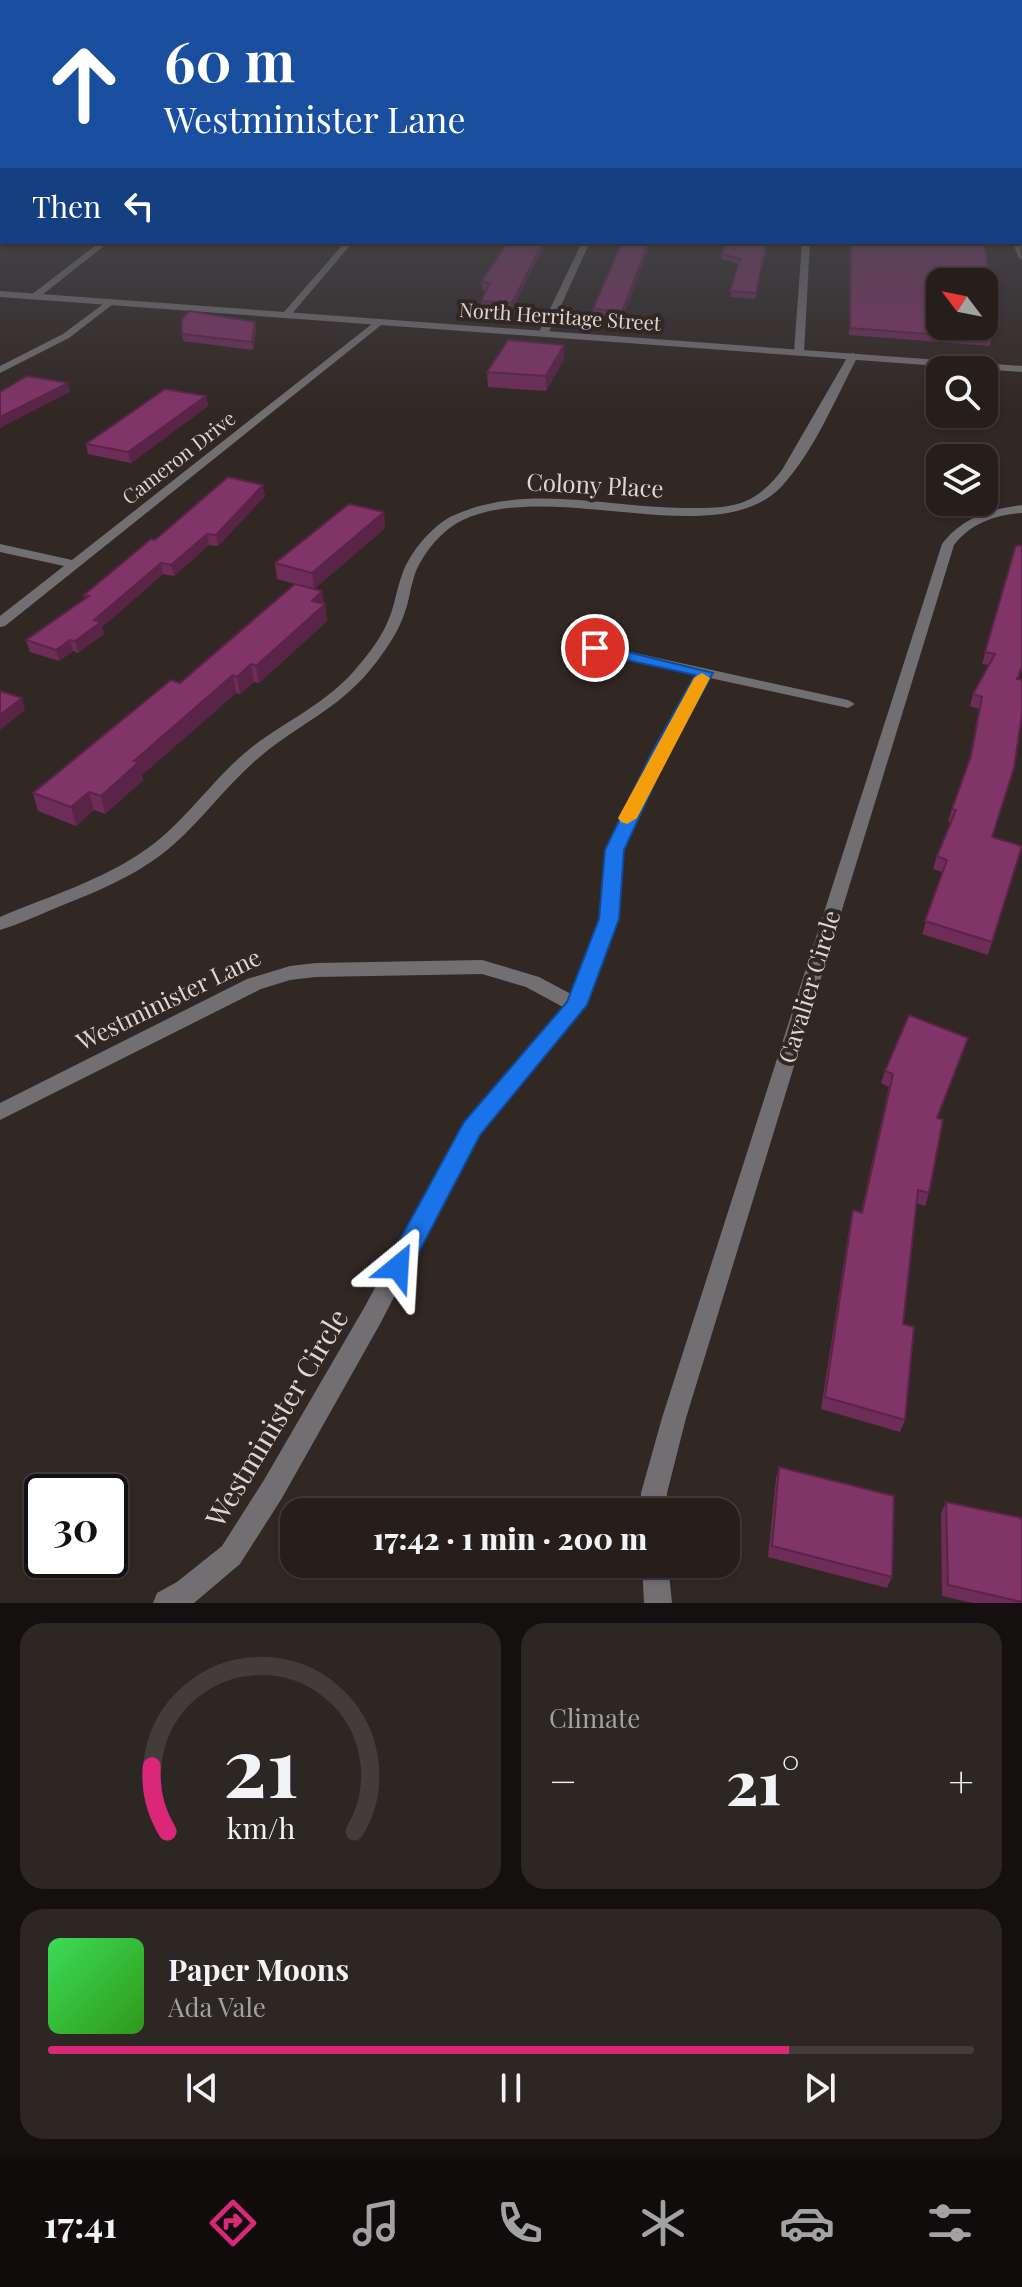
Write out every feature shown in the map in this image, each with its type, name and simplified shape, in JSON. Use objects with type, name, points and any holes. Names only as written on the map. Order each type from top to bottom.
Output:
[{"type":"street","points":[[34,297],[83,259]]},
{"type":"street","points":[[287,314],[335,259]]},
{"type":"street","points":[[543,334],[578,259]]},
{"type":"street","points":[[799,352],[805,259]]},
{"type":"street","name":"North Herritage Street","points":[[0,294],[1022,369]]},
{"type":"street","points":[[0,370],[66,336],[110,302]]},
{"type":"street","name":"Cameron Drive","points":[[0,623],[380,322]]},
{"type":"street","name":"Colony Place","points":[[0,924],[124,870],[153,852],[196,813],[233,772],[330,703],[353,681],[384,640],[397,618],[408,571],[454,520],[488,507],[529,502],[698,512],[751,501],[776,486],[853,356]]},
{"type":"street","name":"Cavalier Circle","points":[[654,1498],[674,1418],[948,544],[966,525],[999,512],[1022,509]]},
{"type":"street","points":[[0,548],[74,564]]},
{"type":"street","points":[[568,642],[848,704]]},
{"type":"street","points":[[576,1005],[609,919],[614,850],[660,754],[705,673]]},
{"type":"street","name":"Westminister Lane","points":[[0,1112],[254,984],[290,973],[482,967],[532,982],[576,1005]]},
{"type":"street","name":"Westminister Circle","points":[[167,1603],[187,1592],[231,1555],[372,1316],[472,1128],[576,1005]]},
{"type":"street","points":[[656,1578],[658,1603]]},
{"type":"building","points":[[497,259],[534,259],[512,303],[481,301],[490,283],[481,282]]},
{"type":"building","points":[[615,259],[642,259],[622,311],[593,309]]},
{"type":"building","points":[[740,259],[763,259],[756,293],[730,291]]},
{"type":"building","points":[[851,259],[987,259],[988,268],[926,268],[926,334],[850,328]]},
{"type":"building","points":[[189,311],[255,322],[252,342],[182,334],[182,319]]},
{"type":"building","points":[[508,340],[564,345],[546,376],[487,372]]},
{"type":"building","points":[[27,376],[68,383],[0,417],[0,392]]},
{"type":"building","points":[[165,389],[206,396],[128,452],[86,444]]},
{"type":"building","points":[[228,477],[263,485],[216,535],[207,534],[171,565],[161,563],[94,620],[101,622],[75,641],[70,640],[56,650],[26,640],[89,596],[84,595],[151,539],[155,540]]},
{"type":"building","points":[[349,504],[384,512],[312,573],[275,563]]},
{"type":"building","points":[[1016,545],[1022,546],[1022,667],[1017,679],[1022,680],[1022,714],[1014,768],[992,837],[1022,846],[992,942],[925,921],[947,860],[937,856],[956,810],[952,809],[971,756],[982,697],[973,694],[995,654],[985,652]]},
{"type":"building","points":[[295,584],[322,591],[312,601],[325,604],[256,666],[251,664],[237,677],[233,675],[134,761],[139,762],[101,796],[89,792],[71,807],[33,793],[171,680],[180,683]]},
{"type":"building","points":[[0,691],[22,698],[0,715]]},
{"type":"building","points":[[909,1015],[968,1038],[937,1118],[943,1120],[929,1193],[918,1190],[903,1324],[914,1327],[905,1420],[825,1397],[853,1210],[862,1213],[893,1074],[885,1071]]},
{"type":"building","points":[[779,1467],[894,1496],[892,1577],[772,1546]]},
{"type":"building","points":[[946,1502],[1022,1518],[1022,1602],[948,1585]]},
{"type":"slow traffic","points":[[627,818],[702,678]]},
{"type":"route","points":[[398,1267],[472,1128],[576,1005],[609,919],[614,850],[625,822],[705,673],[595,648]]}]
